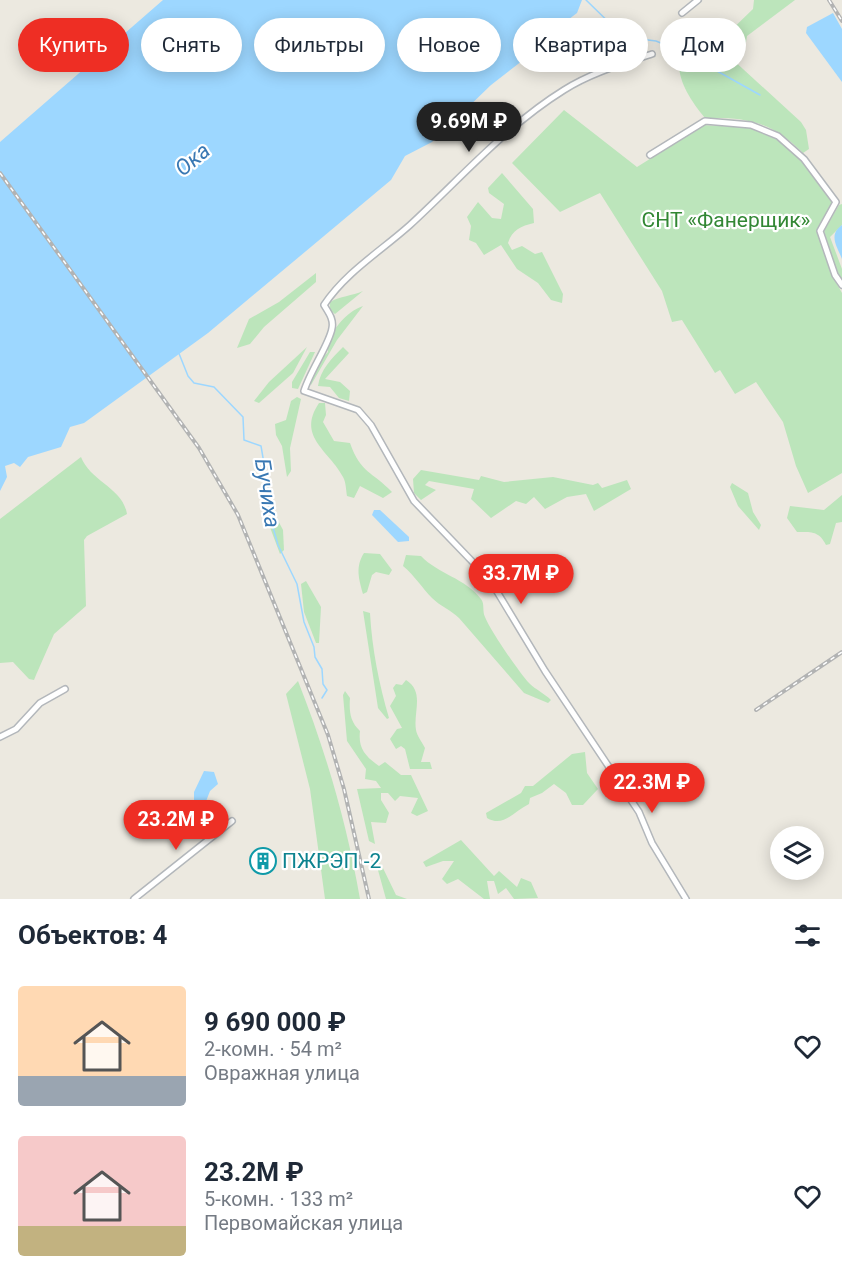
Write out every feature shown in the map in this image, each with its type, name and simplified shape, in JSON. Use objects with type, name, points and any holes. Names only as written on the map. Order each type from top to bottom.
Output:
[{"type":"street","points":[[682,13],[698,0]]},
{"type":"street","points":[[652,54],[608,69],[563,90],[498,141],[411,224],[356,270],[324,305],[331,318],[333,329],[309,375],[304,391],[358,410],[370,425],[414,501],[498,591],[545,670],[639,813],[652,843],[686,899]]},
{"type":"street","points":[[650,154],[705,121],[752,125],[778,136],[804,159],[836,202],[820,231],[835,275],[842,285]]},
{"type":"street","points":[[0,737],[16,729],[40,703],[65,689]]},
{"type":"street","points":[[134,899],[232,821]]},
{"type":"green space","points":[[754,0],[795,0],[747,36],[746,42],[746,18],[744,18],[753,9]]},
{"type":"green space","points":[[746,72],[801,122],[806,130],[809,149],[803,153],[781,134],[747,120],[705,118],[687,92],[680,73]]},
{"type":"green space","name":"СНТ «Фанерщик»","points":[[564,110],[637,167],[704,125],[750,128],[778,140],[803,161],[831,198],[831,206],[818,229],[832,275],[842,293],[842,473],[808,493],[796,466],[783,422],[756,382],[735,394],[720,370],[715,373],[682,320],[672,322],[662,291],[600,193],[560,212],[512,163]]},
{"type":"green space","points":[[502,173],[533,209],[534,223],[518,229],[508,243],[512,250],[522,246],[535,254],[542,252],[563,294],[562,303],[551,300],[538,283],[517,269],[501,245],[484,255],[476,243],[469,240],[471,226],[467,217],[478,202],[492,218],[501,219],[504,204],[489,193],[488,188]]},
{"type":"green space","points":[[842,204],[842,225],[830,237],[842,269],[842,281],[836,271],[824,231],[839,205]]},
{"type":"green space","points":[[316,273],[316,282],[264,327],[250,344],[237,348],[249,319],[279,302]]},
{"type":"green space","points":[[363,291],[335,314],[330,310],[330,302]]},
{"type":"green space","points":[[363,306],[337,340],[311,385],[309,380],[315,366],[328,352],[330,338],[334,331],[344,318]]},
{"type":"green space","points":[[307,347],[293,373],[259,403],[254,401],[269,382]]},
{"type":"green space","points":[[343,347],[349,353],[325,379],[340,382],[350,391],[349,401],[339,398],[330,387],[318,386],[324,370]]},
{"type":"green space","points":[[310,352],[315,352],[298,389],[292,388],[292,382]]},
{"type":"green space","points":[[297,397],[301,399],[290,448],[291,471],[287,477],[282,446],[276,435],[275,424],[286,420],[291,401]]},
{"type":"green space","points":[[319,403],[325,403],[326,415],[323,422],[334,441],[350,443],[363,467],[392,492],[383,498],[360,486],[354,498],[347,496],[343,477],[313,434],[311,425]]},
{"type":"green space","points":[[81,457],[91,472],[119,497],[127,514],[87,536],[84,540],[86,606],[54,634],[34,680],[29,679],[13,662],[0,663],[0,519]]},
{"type":"green space","points":[[421,470],[479,480],[481,476],[504,482],[553,477],[593,485],[598,483],[602,488],[627,480],[631,489],[594,511],[586,494],[567,497],[545,509],[534,497],[526,504],[516,501],[491,518],[471,499],[474,489],[429,481],[425,485],[436,490],[421,500],[414,493],[413,479]]},
{"type":"green space","points":[[732,483],[748,493],[753,512],[761,525],[759,530],[738,506],[730,487]]},
{"type":"green space","points":[[842,495],[842,522],[836,523],[830,544],[826,545],[821,537],[814,533],[797,532],[787,518],[790,506],[824,510]]},
{"type":"green space","points":[[272,509],[283,530],[284,550],[280,554],[265,514]]},
{"type":"green space","points":[[364,553],[380,554],[392,570],[389,575],[376,572],[372,575],[367,592],[363,594],[359,568]]},
{"type":"green space","points":[[406,555],[421,556],[475,592],[482,601],[485,617],[505,651],[529,683],[551,700],[548,703],[524,693],[459,618],[432,598],[403,566]]},
{"type":"green space","points":[[306,581],[321,607],[319,643],[316,643],[304,612],[301,584]]},
{"type":"green space","points":[[363,611],[370,613],[374,653],[389,718],[387,719],[378,708]]},
{"type":"green space","points":[[406,680],[412,685],[417,696],[416,730],[425,748],[421,762],[430,762],[432,769],[410,769],[405,749],[401,746],[396,749],[390,739],[397,729],[402,728],[390,706],[396,696],[393,688],[396,684],[402,685]]},
{"type":"green space","points":[[298,681],[335,788],[360,899],[325,899],[310,789],[286,694]]},
{"type":"green space","points":[[345,691],[350,698],[351,716],[360,731],[360,742],[364,751],[379,766],[385,762],[401,775],[411,775],[428,811],[417,816],[411,813],[418,798],[400,796],[395,801],[388,793],[381,793],[381,800],[389,813],[386,823],[371,822],[375,844],[369,841],[357,789],[381,788],[376,781],[365,779],[366,769],[347,741],[343,695]]},
{"type":"green space","points":[[585,752],[587,773],[598,789],[583,805],[572,805],[566,793],[554,784],[530,798],[529,804],[504,820],[493,821],[487,818],[486,813],[521,793],[525,786],[533,786],[572,754]]},
{"type":"green space","points":[[461,840],[494,876],[499,871],[517,887],[521,878],[531,882],[538,898],[514,899],[506,888],[498,894],[494,881],[487,881],[490,899],[484,899],[458,879],[447,884],[442,879],[454,861],[443,861],[426,867],[423,862]]},
{"type":"green space","points":[[376,863],[381,864],[396,895],[407,899],[386,899]]},
{"type":"water","name":"Ока","points":[[163,0],[582,0],[577,13],[570,18],[513,18],[513,68],[491,85],[432,142],[405,156],[391,180],[208,333],[84,423],[70,427],[61,447],[28,457],[20,467],[14,463],[5,466],[7,477],[0,491],[0,142],[80,72],[129,72],[129,30],[141,19],[141,72],[242,72],[242,18],[142,18]]},
{"type":"water","points":[[833,13],[842,29],[842,82],[806,33],[807,27]]},
{"type":"water","points":[[842,225],[842,259],[836,245],[835,233]]},
{"type":"water","points":[[374,510],[380,510],[409,537],[409,541],[398,542],[372,515]]},
{"type":"water","points":[[204,771],[214,772],[218,784],[210,791],[205,804],[197,807],[194,804],[194,792]]},
{"type":"waterway","points":[[586,0],[624,37],[656,41],[683,52],[760,95]]},
{"type":"waterway","name":"Бучиха","points":[[178,351],[188,376],[194,383],[214,387],[243,417],[244,440],[261,446],[269,493],[269,513],[278,545],[297,584],[304,622],[314,647],[315,657],[322,669],[323,684],[327,690],[322,698]]},
{"type":"railway","points":[[829,0],[842,21]]},
{"type":"railway","points":[[0,173],[199,448],[238,515],[328,735],[344,789],[369,899]]},
{"type":"railway","points":[[756,710],[842,652]]},
{"type":"place","name":"ПЖРЭП -2","points":[[263,861]]}]
